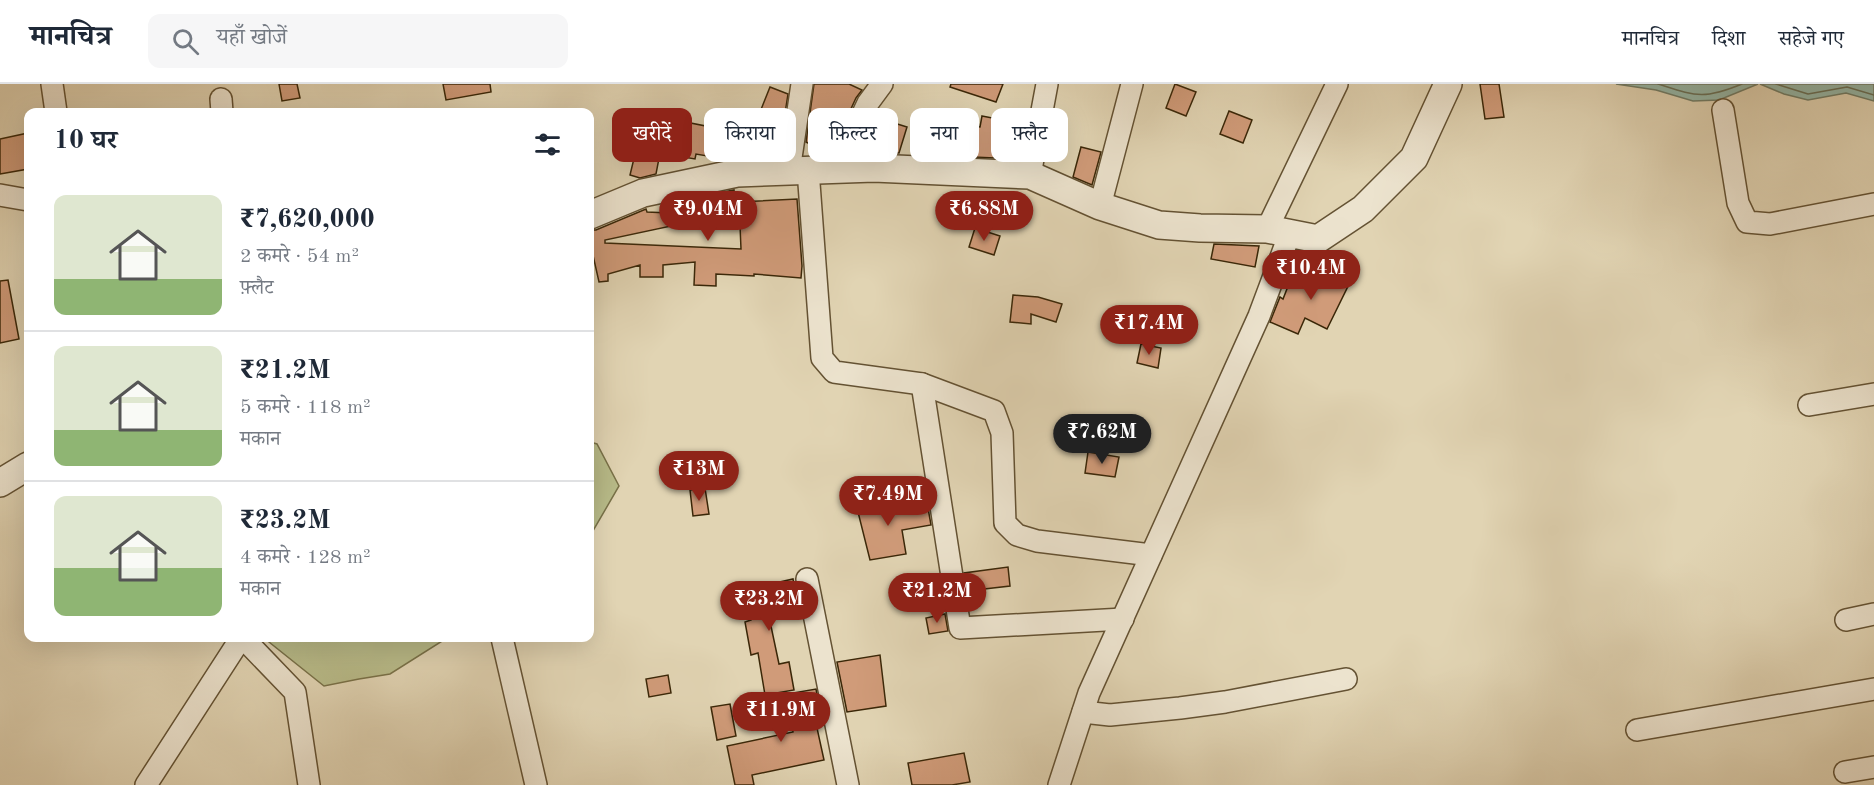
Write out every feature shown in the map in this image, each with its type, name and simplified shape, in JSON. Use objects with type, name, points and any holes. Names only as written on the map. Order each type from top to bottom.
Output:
[{"type":"street","points":[[52,84],[55,108]]},
{"type":"street","points":[[802,84],[799,170],[822,358],[834,372],[922,384],[994,411],[1002,433],[1005,523],[1017,535],[1037,541],[1151,555]]},
{"type":"street","points":[[837,169],[868,103],[882,84]]},
{"type":"street","points":[[1030,175],[1047,84]]},
{"type":"street","points":[[1100,206],[1132,84]]},
{"type":"street","points":[[1059,785],[1089,693],[1259,316],[1278,231],[1336,84]]},
{"type":"street","points":[[594,213],[643,193],[737,173],[874,168],[1030,175],[1100,206],[1159,225],[1278,231],[1318,238],[1363,209],[1414,158],[1448,84]]},
{"type":"street","points":[[1723,110],[1738,203],[1748,222],[1770,224],[1874,204]]},
{"type":"street","points":[[0,195],[24,199]]},
{"type":"street","points":[[922,384],[960,628],[1123,619]]},
{"type":"street","points":[[1809,405],[1874,394]]},
{"type":"street","points":[[0,483],[24,468]]},
{"type":"street","points":[[807,579],[848,785]]},
{"type":"street","points":[[1846,620],[1874,614]]},
{"type":"street","points":[[146,785],[239,642]]},
{"type":"street","points":[[246,642],[295,692],[309,785]]},
{"type":"street","points":[[503,642],[536,785]]},
{"type":"street","points":[[1083,712],[1110,715],[1180,708],[1225,702],[1346,679]]},
{"type":"street","points":[[1637,730],[1874,688]]},
{"type":"street","points":[[1845,772],[1874,767]]},
{"type":"green space","points":[[594,443],[597,444],[619,486],[594,529]]},
{"type":"green space","points":[[269,642],[441,642],[390,674],[324,686]]},
{"type":"water","points":[[1616,84],[1758,84],[1719,100],[1693,101],[1656,90]]},
{"type":"water","points":[[1760,84],[1874,84],[1874,101],[1846,93],[1808,100],[1784,94]]},
{"type":"building","points":[[279,84],[297,84],[300,98],[282,101]]},
{"type":"building","points":[[443,84],[490,84],[491,92],[446,100]]},
{"type":"building","points":[[814,84],[849,84],[862,90],[851,108],[811,108]]},
{"type":"building","points":[[951,84],[1003,84],[996,102],[950,87]]},
{"type":"building","points":[[1175,84],[1196,92],[1186,116],[1166,108]]},
{"type":"building","points":[[1480,84],[1499,84],[1504,117],[1485,119]]},
{"type":"building","points":[[770,87],[788,94],[786,108],[762,108]]},
{"type":"building","points":[[1229,111],[1252,120],[1243,143],[1220,134]]},
{"type":"building","points":[[982,116],[991,118],[991,158],[979,157]]},
{"type":"building","points":[[692,123],[704,126],[704,155],[696,154],[695,159],[692,158]]},
{"type":"building","points":[[898,124],[907,127],[898,153]]},
{"type":"building","points":[[24,134],[24,170],[0,174],[0,139]]},
{"type":"building","points":[[1081,147],[1101,152],[1092,185],[1073,177]]},
{"type":"building","points":[[633,162],[658,162],[656,174],[640,178],[630,175]]},
{"type":"building","points":[[734,190],[737,212],[605,240],[605,243],[741,249],[739,202],[797,199],[801,278],[716,274],[716,286],[694,285],[695,262],[663,265],[663,277],[640,277],[640,265],[608,274],[608,281],[599,282],[594,260],[594,230],[646,209],[647,212],[692,214],[689,199]]},
{"type":"building","points":[[975,228],[1000,236],[994,255],[969,247]]},
{"type":"building","points":[[1214,244],[1259,246],[1255,267],[1211,259]]},
{"type":"building","points":[[1340,267],[1354,274],[1327,329],[1305,318],[1298,334],[1270,322],[1280,297],[1283,299],[1294,271],[1331,285]]},
{"type":"building","points":[[8,280],[19,339],[0,343],[0,281]]},
{"type":"building","points":[[1013,295],[1038,297],[1062,304],[1056,322],[1031,314],[1031,324],[1010,322]]},
{"type":"building","points":[[1141,344],[1161,348],[1158,368],[1137,363]]},
{"type":"building","points":[[1088,452],[1119,457],[1115,477],[1085,473]]},
{"type":"building","points":[[705,488],[709,514],[693,516],[690,490]]},
{"type":"building","points":[[891,496],[895,514],[928,508],[931,525],[902,530],[906,554],[870,560],[856,504]]},
{"type":"building","points":[[1008,567],[1010,586],[967,591],[964,573]]},
{"type":"building","points":[[793,579],[798,606],[768,612],[779,664],[789,662],[794,690],[765,695],[758,653],[751,655],[745,622],[751,620],[744,590]]},
{"type":"building","points":[[945,614],[948,631],[929,634],[926,618]]},
{"type":"building","points":[[880,655],[886,706],[847,712],[837,662]]},
{"type":"building","points":[[668,675],[671,693],[649,697],[646,679]]},
{"type":"building","points":[[816,689],[821,716],[815,719],[824,760],[752,775],[754,785],[735,785],[727,746],[793,732],[787,694]]},
{"type":"building","points":[[730,704],[736,736],[717,740],[711,707]]},
{"type":"building","points":[[964,753],[970,782],[952,785],[912,785],[908,763]]}]
